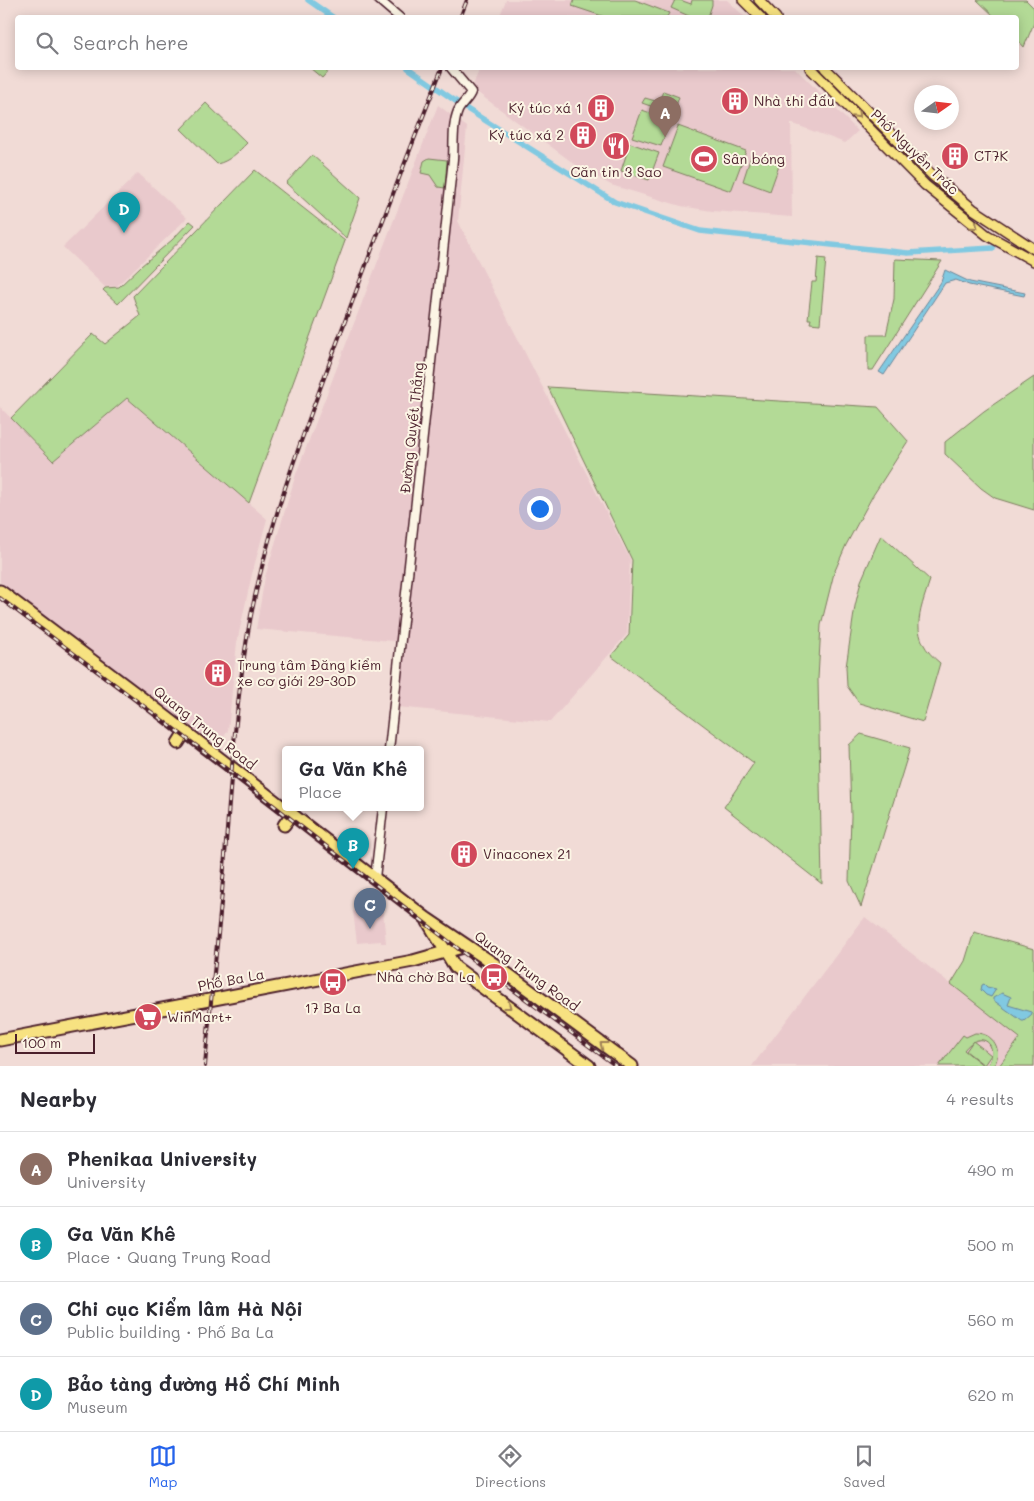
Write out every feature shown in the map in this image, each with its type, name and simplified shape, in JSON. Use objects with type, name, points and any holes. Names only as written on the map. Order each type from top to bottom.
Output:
[{"type":"highway","name":"Quang Trung Road","points":[[0,591],[282,806]]},
{"type":"highway","points":[[178,743],[185,732]]},
{"type":"highway","name":"Quang Trung Road","points":[[288,811],[375,878],[389,896],[426,918],[494,964],[632,1066]]},
{"type":"highway","points":[[284,825],[292,814]]},
{"type":"highway","points":[[426,918],[455,966]]},
{"type":"highway","points":[[413,961],[425,951],[432,940],[426,918]]},
{"type":"highway","name":"Phố Ba La","points":[[0,1040],[413,961],[466,946]]},
{"type":"highway","points":[[413,961],[433,959],[455,966],[590,1066]]},
{"type":"main road","points":[[744,0],[758,15]]},
{"type":"main road","points":[[758,0],[773,15]]},
{"type":"main road","name":"Phố Nguyễn Trác","points":[[815,70],[925,185],[987,235],[1034,260]]},
{"type":"main road","name":"Phố Nguyễn Trác","points":[[827,70],[933,176],[973,208],[1034,249]]},
{"type":"street","points":[[379,0],[396,15]]},
{"type":"street","name":"Đường Quyết Thắng","points":[[388,746],[456,118],[459,108],[470,95],[470,88],[453,70]]},
{"type":"street","points":[[375,878],[383,811]]},
{"type":"shaded area","points":[[506,0],[727,0],[743,15],[500,15]]},
{"type":"shaded area","points":[[479,70],[797,70],[858,131],[845,143],[791,123],[792,217],[712,211],[681,206],[611,185],[576,165],[478,93],[473,85]]},
{"type":"shaded area","points":[[438,105],[467,127],[458,221],[630,559],[627,634],[550,722],[397,707],[404,642],[256,629],[265,577],[296,474]]},
{"type":"shaded area","points":[[138,173],[187,218],[117,286],[105,287],[63,247]]},
{"type":"shaded area","points":[[127,398],[267,519],[252,574],[237,642],[228,731],[215,748],[0,582],[0,407],[53,461]]},
{"type":"shaded area","points":[[353,911],[383,911],[386,943],[381,943],[381,941],[357,943]]},
{"type":"shaded area","points":[[865,917],[1020,1038],[999,1066],[752,1066]]},
{"type":"green space","points":[[574,0],[635,0],[669,13],[668,15],[599,15],[572,6]]},
{"type":"green space","points":[[675,0],[691,4],[692,0],[712,0],[709,15],[687,15],[671,8]]},
{"type":"green space","points":[[977,0],[1026,0],[1034,8],[1034,23],[1024,47],[1019,41],[1019,15],[993,15]]},
{"type":"green space","points":[[312,70],[329,70],[322,78]]},
{"type":"green space","points":[[663,91],[679,97],[673,114],[642,103],[645,98],[659,102]]},
{"type":"green space","points":[[206,103],[247,143],[237,153],[222,163],[217,164],[181,129]]},
{"type":"green space","points":[[642,110],[670,120],[661,146],[632,137]]},
{"type":"green space","name":"Sân bóng","points":[[678,126],[746,151],[731,191],[663,167]]},
{"type":"green space","points":[[630,143],[659,153],[649,180],[621,171]]},
{"type":"green space","points":[[752,153],[780,163],[770,191],[743,181]]},
{"type":"green space","points":[[312,155],[360,198],[346,238],[286,183]]},
{"type":"green space","points":[[429,158],[447,160],[445,188],[438,187],[430,175],[421,173],[424,161]]},
{"type":"green space","points":[[255,170],[345,241],[249,503],[127,398],[53,461],[11,418],[93,334],[105,344],[140,316],[133,296]]},
{"type":"green space","points":[[190,221],[195,225],[118,304],[103,290],[105,288],[119,287],[172,240]]},
{"type":"green space","points":[[818,258],[826,259],[820,324],[810,323],[811,319],[808,319],[812,282],[816,282]]},
{"type":"green space","points":[[895,259],[942,261],[873,370],[868,370],[868,335],[886,335],[894,299]]},
{"type":"green space","points":[[1034,377],[1034,510],[995,498],[981,488],[945,454],[945,442],[984,411]]},
{"type":"green space","points":[[548,387],[878,407],[908,441],[872,497],[846,545],[834,573],[821,625],[818,679],[822,884],[724,807],[754,763],[611,656],[629,635],[632,560]]},
{"type":"green space","points":[[881,535],[930,580],[920,614],[920,634],[923,644],[940,663],[923,722],[859,703],[847,686],[846,667],[855,606],[861,581]]},
{"type":"green space","points":[[861,734],[910,748],[861,907],[849,881],[851,816],[849,745]]},
{"type":"green space","points":[[974,932],[1034,949],[1034,1066],[999,1066],[1020,1038],[951,984],[965,961]]},
{"type":"green space","points":[[975,1033],[987,1036],[995,1044],[998,1054],[994,1066],[987,1066],[992,1052],[990,1046],[987,1042],[977,1040],[964,1050],[984,1066],[939,1066],[963,1035],[966,1037]]},
{"type":"green space","points":[[973,1041],[991,1055],[984,1065],[966,1051]]},
{"type":"water","points":[[945,270],[970,282],[1025,293],[1024,296],[969,285],[956,280],[945,283],[884,375],[879,372],[941,282]]},
{"type":"water","points":[[984,984],[987,987],[996,989],[991,997],[981,990]]},
{"type":"water","points":[[1002,993],[1011,997],[1008,1005],[1031,1012],[1032,1014],[1022,1021],[993,1000],[993,998]]},
{"type":"waterway","points":[[308,0],[330,15]]},
{"type":"waterway","points":[[411,70],[467,109],[615,202],[700,231],[908,253],[993,248]]},
{"type":"railway","points":[[461,15],[467,0]]},
{"type":"railway","points":[[205,1066],[243,663],[263,562],[306,426],[441,70]]},
{"type":"railway","points":[[0,598],[206,753],[465,954],[616,1066]]},
{"type":"place","name":"Nhà thi đấu","points":[[735,101]]},
{"type":"place","name":"Ký túc xá 1","points":[[601,108]]},
{"type":"place","name":"Ký túc xá 2","points":[[583,135]]},
{"type":"place","name":"Phenikaa University","points":[[665,137]]},
{"type":"place","name":"Căn tin 3 Sao","points":[[616,146]]},
{"type":"place","name":"CT7K","points":[[955,156]]},
{"type":"place","name":"Sân bóng","points":[[704,159]]},
{"type":"place","name":"Bảo tàng đường Hồ Chí Minh","points":[[124,233]]},
{"type":"place","name":"Trung tâm Đăng kiểm xe cơ giới 29-30D","points":[[218,673]]},
{"type":"place","name":"Vinaconex 21","points":[[464,854]]},
{"type":"place","name":"Ga Văn Khê","points":[[353,869]]},
{"type":"place","name":"Chi cục Kiểm lâm Hà Nội","points":[[370,929]]},
{"type":"place","name":"Nhà chờ Ba La","points":[[494,977]]},
{"type":"place","name":"17 Ba La","points":[[333,982]]},
{"type":"place","name":"WinMart+","points":[[148,1017]]}]
